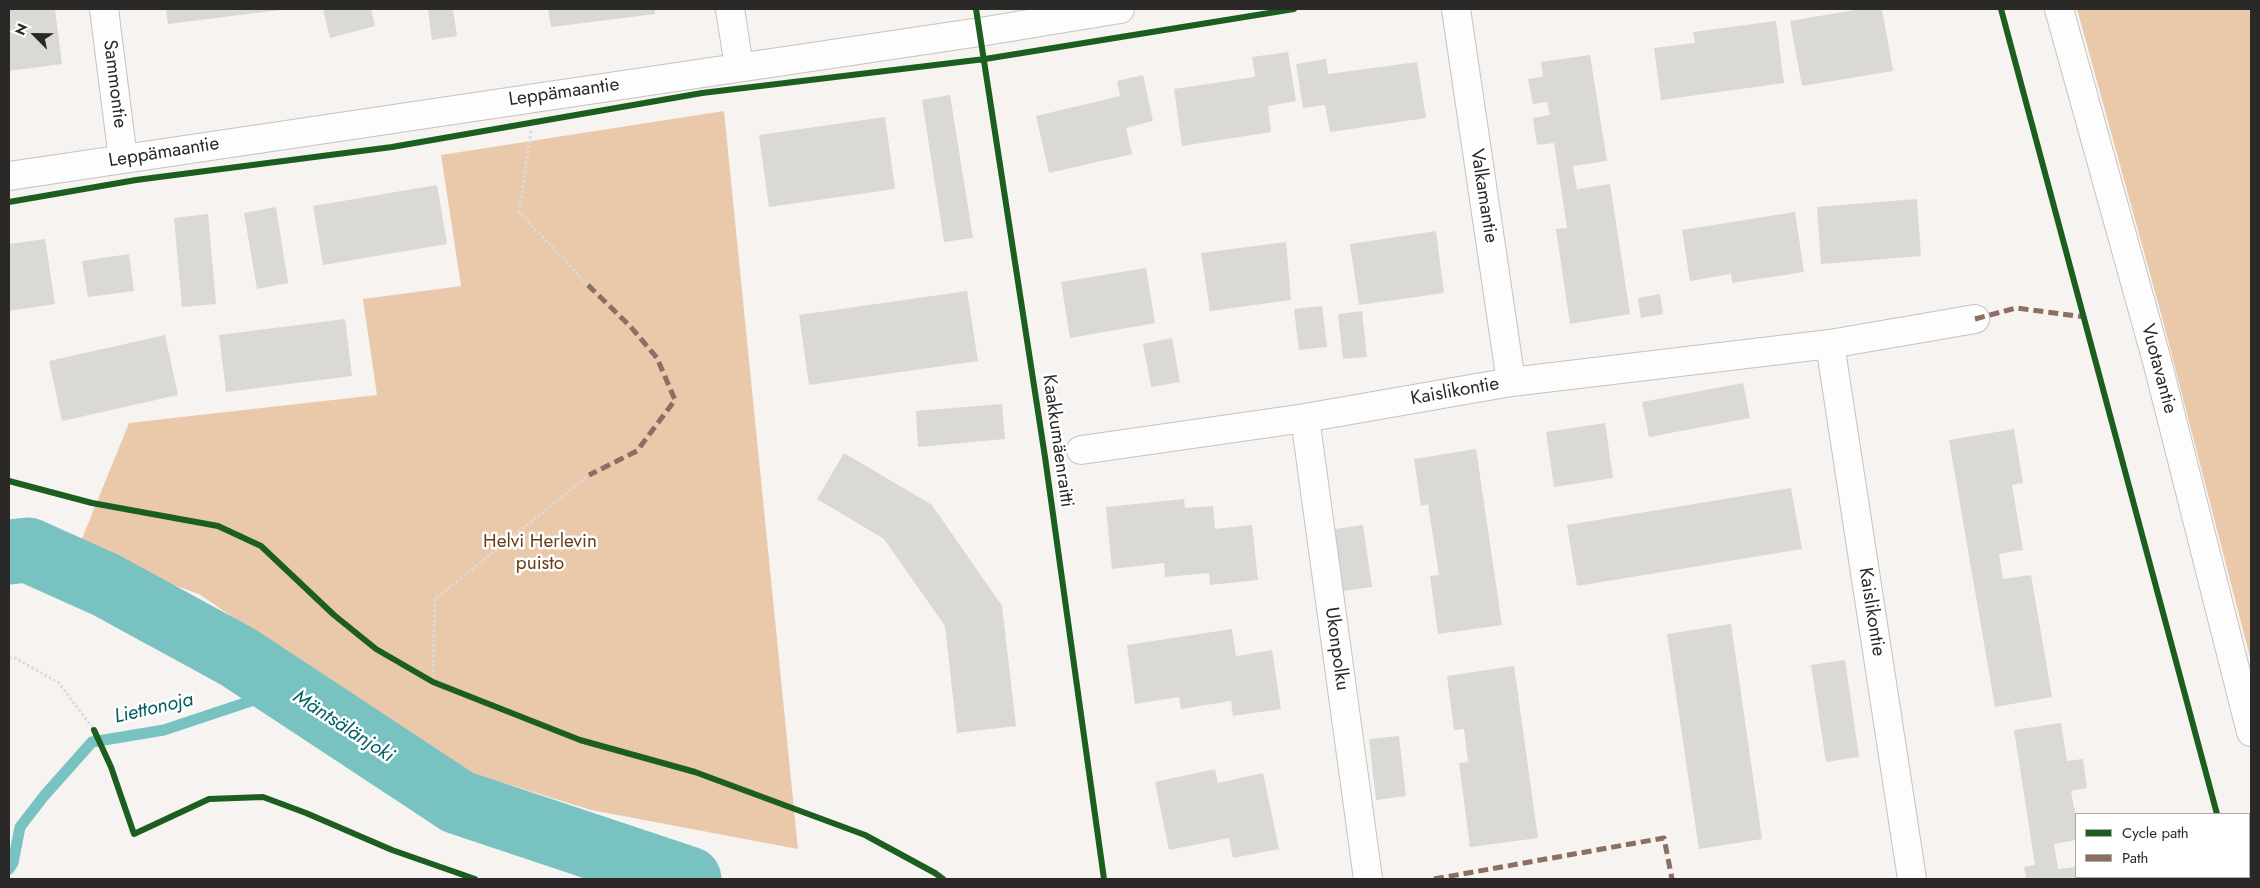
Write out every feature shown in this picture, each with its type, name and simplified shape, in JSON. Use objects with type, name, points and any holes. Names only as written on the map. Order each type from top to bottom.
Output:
[{"type":"street","name":"Sammontie","points":[[104,9],[123,159]]},
{"type":"street","points":[[730,9],[739,67]]},
{"type":"street","name":"Leppämaantie","points":[[9,176],[980,32],[1120,9]]},
{"type":"street","name":"Valkamantie","points":[[1456,9],[1511,382]]},
{"type":"street","name":"Vuotavantie","points":[[2059,9],[2157,361],[2251,732]]},
{"type":"street","name":"Kaislikontie","points":[[1081,450],[1305,418],[1511,382],[1830,344],[1975,319]]},
{"type":"street","name":"Kaislikontie","points":[[1830,344],[1912,879]]},
{"type":"street","name":"Ukonpolku","points":[[1305,418],[1368,879]]},
{"type":"path","points":[[532,123],[519,212],[588,284]]},
{"type":"path","points":[[433,682],[436,599],[589,475]]},
{"type":"path","points":[[9,657],[15,658],[59,683],[94,730],[97,737]]},
{"type":"path","points":[[425,678],[442,686]]},
{"type":"green space","points":[[2077,9],[2251,9],[2251,661],[2163,321]]},
{"type":"green space","name":"Helvi Herlevin puisto","points":[[724,111],[798,849],[591,810],[449,766],[199,594],[77,551],[129,423],[377,395],[363,299],[461,286],[441,155]]},
{"type":"building","points":[[55,9],[62,64],[9,71],[9,10]]},
{"type":"building","points":[[166,9],[280,9],[280,10],[168,24]]},
{"type":"building","points":[[323,9],[371,9],[375,26],[330,38]]},
{"type":"building","points":[[428,9],[453,9],[457,36],[432,40]]},
{"type":"building","points":[[548,9],[655,9],[655,14],[551,27]]},
{"type":"building","points":[[1860,9],[1882,9],[1893,71],[1802,86],[1790,21]]},
{"type":"building","points":[[1776,21],[1784,83],[1661,100],[1654,48],[1695,43],[1693,32]]},
{"type":"building","points":[[1288,52],[1296,101],[1268,106],[1271,132],[1182,146],[1174,89],[1255,77],[1252,57]]},
{"type":"building","points":[[1590,55],[1607,161],[1573,166],[1577,189],[1610,184],[1630,314],[1570,324],[1556,229],[1567,228],[1554,143],[1537,145],[1533,118],[1550,115],[1547,102],[1533,104],[1528,79],[1543,77],[1541,62]]},
{"type":"building","points":[[1326,59],[1328,74],[1417,62],[1426,118],[1330,132],[1325,105],[1303,108],[1296,64]]},
{"type":"building","points":[[1143,75],[1153,121],[1126,128],[1132,154],[1049,173],[1036,116],[1120,96],[1117,81]]},
{"type":"building","points":[[950,95],[973,238],[944,242],[922,100]]},
{"type":"building","points":[[885,117],[895,189],[769,207],[759,135]]},
{"type":"building","points":[[437,185],[447,244],[323,265],[313,206]]},
{"type":"building","points":[[1917,199],[1921,256],[1821,264],[1817,207]]},
{"type":"building","points":[[276,207],[288,283],[257,289],[244,213]]},
{"type":"building","points":[[1795,212],[1804,272],[1732,283],[1731,274],[1690,281],[1682,230]]},
{"type":"building","points":[[208,214],[216,304],[182,307],[174,218]]},
{"type":"building","points":[[1436,231],[1444,293],[1359,305],[1350,244]]},
{"type":"building","points":[[45,239],[55,304],[9,311],[9,244]]},
{"type":"building","points":[[1286,242],[1291,300],[1210,311],[1201,253]]},
{"type":"building","points":[[129,254],[134,291],[88,297],[82,261]]},
{"type":"building","points":[[1146,268],[1155,323],[1070,338],[1061,282]]},
{"type":"building","points":[[967,291],[978,361],[809,385],[799,315]]},
{"type":"building","points":[[1660,294],[1663,314],[1641,318],[1638,298]]},
{"type":"building","points":[[1322,306],[1327,347],[1299,350],[1294,309]]},
{"type":"building","points":[[1362,311],[1367,357],[1343,359],[1338,314]]},
{"type":"building","points":[[345,319],[352,376],[226,392],[219,335]]},
{"type":"building","points":[[165,335],[178,395],[62,421],[49,361]]},
{"type":"building","points":[[1172,338],[1180,382],[1151,387],[1143,344]]},
{"type":"building","points":[[1743,383],[1750,418],[1649,437],[1642,402]]},
{"type":"building","points":[[1002,404],[1005,439],[918,447],[916,411]]},
{"type":"building","points":[[1605,423],[1613,478],[1554,487],[1546,432]]},
{"type":"building","points":[[2014,429],[2023,483],[2012,485],[2023,550],[1999,554],[2003,579],[2031,575],[2052,697],[1995,707],[1949,440]]},
{"type":"building","points":[[1476,449],[1502,625],[1438,634],[1430,576],[1439,575],[1428,504],[1421,506],[1414,459]]},
{"type":"building","points":[[844,453],[932,505],[1002,606],[1016,726],[957,733],[945,626],[884,539],[817,499]]},
{"type":"building","points":[[1791,488],[1802,549],[1577,586],[1567,525]]},
{"type":"building","points":[[1184,499],[1185,508],[1213,506],[1215,529],[1252,525],[1258,580],[1210,585],[1209,573],[1165,577],[1164,563],[1112,569],[1106,507]]},
{"type":"building","points":[[1363,525],[1372,587],[1343,591],[1335,529]]},
{"type":"building","points":[[1731,624],[1762,839],[1699,849],[1667,634]]},
{"type":"building","points":[[1232,629],[1236,656],[1272,650],[1281,709],[1233,716],[1231,701],[1181,709],[1179,697],[1135,704],[1127,645]]},
{"type":"building","points":[[1845,660],[1859,757],[1826,762],[1811,665]]},
{"type":"building","points":[[1514,666],[1538,838],[1470,847],[1459,763],[1468,762],[1464,729],[1454,730],[1447,676]]},
{"type":"building","points":[[2061,723],[2067,761],[2083,759],[2087,788],[2071,791],[2075,813],[2075,840],[2054,844],[2058,869],[2075,867],[2075,878],[2085,879],[2026,879],[2024,867],[2035,865],[2014,730]]},
{"type":"building","points":[[1399,736],[1406,796],[1376,800],[1369,739]]},
{"type":"building","points":[[1215,769],[1218,783],[1263,773],[1279,849],[1233,858],[1229,838],[1169,850],[1155,782]]},
{"type":"waterway","name":"Mäntsälänjoki","points":[[9,552],[28,550],[106,585],[238,657],[458,802],[689,879]]},
{"type":"waterway","name":"Liettonoja","points":[[9,869],[13,863],[20,827],[44,796],[92,742],[164,730],[287,689]]},
{"type":"marked path","points":[[588,285],[630,326],[657,358],[675,400],[637,451],[589,475]]},
{"type":"marked path","points":[[1975,319],[2016,308],[2085,317]]},
{"type":"marked path","points":[[1434,879],[1664,838],[1672,879]]},
{"type":"cycle path","name":"Kaakkumäenraitti","points":[[976,9],[1045,457],[1104,879]]},
{"type":"cycle path","points":[[9,202],[136,180],[392,147],[702,93],[985,59],[1294,9]]},
{"type":"cycle path","points":[[2001,9],[2217,813]]},
{"type":"cycle path","points":[[9,481],[92,503],[218,526],[261,546],[334,615],[376,649],[433,682],[580,740],[695,772],[865,835],[943,879]]},
{"type":"cycle path","points":[[94,730],[111,767],[134,834],[209,799],[263,797],[306,813],[392,850],[475,879]]}]
